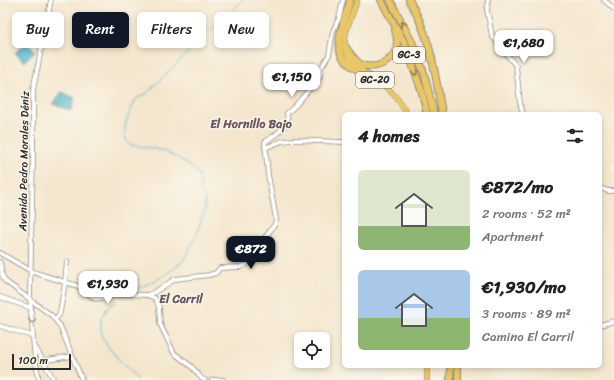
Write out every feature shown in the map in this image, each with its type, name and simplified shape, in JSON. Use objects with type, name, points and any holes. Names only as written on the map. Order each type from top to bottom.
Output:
[{"type":"highway","points":[[350,0],[340,35],[340,50],[349,65],[367,75]]},
{"type":"highway","name":"GC-3","points":[[381,0],[405,44],[422,92],[427,112]]},
{"type":"highway","name":"GC-3","points":[[390,0],[412,42],[424,73],[434,112]]},
{"type":"highway","points":[[409,0],[418,15],[426,34],[433,58],[442,112]]},
{"type":"highway","points":[[345,46],[352,56],[362,65],[374,67],[386,63],[394,54],[397,42],[392,19]]},
{"type":"highway","points":[[450,380],[451,368]]},
{"type":"highway","points":[[458,368],[458,380]]},
{"type":"main road","points":[[345,46],[347,28],[357,0]]},
{"type":"main road","name":"GC-20","points":[[345,46],[349,57],[356,66],[393,94],[406,112]]},
{"type":"main road","points":[[427,368],[427,380]]},
{"type":"street","name":"Avenida Pedro Morales Déniz","points":[[39,380],[32,336],[30,300],[33,90],[51,0]]},
{"type":"street","points":[[147,295],[153,293],[175,279],[210,275],[216,273],[220,268],[240,267],[246,264],[250,255],[255,251],[275,224],[276,219],[268,174],[265,142],[286,124],[288,118],[287,113],[295,106],[320,76],[321,68],[329,55],[333,31],[339,18],[343,0]]},
{"type":"street","points":[[488,0],[487,10],[489,27],[492,36],[516,66],[522,112]]},
{"type":"street","points":[[604,0],[614,9]]},
{"type":"street","points":[[265,148],[282,141],[342,142]]},
{"type":"street","points":[[602,189],[614,191]]},
{"type":"street","points":[[0,253],[30,270],[65,283],[78,286],[95,299],[125,294],[147,295],[155,298],[158,302],[160,324],[174,353],[192,367],[202,379],[205,380]]},
{"type":"street","points":[[55,319],[60,312],[67,261]]},
{"type":"street","points":[[0,262],[2,275],[6,281],[55,319],[60,326],[82,380]]},
{"type":"street","points":[[22,294],[27,292],[30,288]]},
{"type":"street","points":[[0,297],[31,308]]},
{"type":"street","points":[[602,324],[614,321]]},
{"type":"street","points":[[0,326],[32,336]]},
{"type":"street","points":[[33,343],[54,380]]},
{"type":"street","points":[[37,362],[72,356]]},
{"type":"street","points":[[212,380],[223,380]]},
{"type":"water","points":[[20,48],[32,48],[35,51],[24,62],[15,53]]},
{"type":"water","points":[[62,92],[75,98],[71,111],[53,104]]},
{"type":"waterway","points":[[130,292],[160,278],[183,261],[197,234],[205,209],[205,199],[201,191],[199,174],[184,162],[168,153],[156,149],[128,144],[125,137],[125,125],[130,112],[136,99],[146,94],[243,0]]},
{"type":"waterway","points":[[117,301],[108,307],[101,320],[101,335],[108,347],[138,380]]},
{"type":"district","name":"El Hornillo Bajo","points":[[251,124]]},
{"type":"district","name":"El Carril","points":[[181,299]]}]
